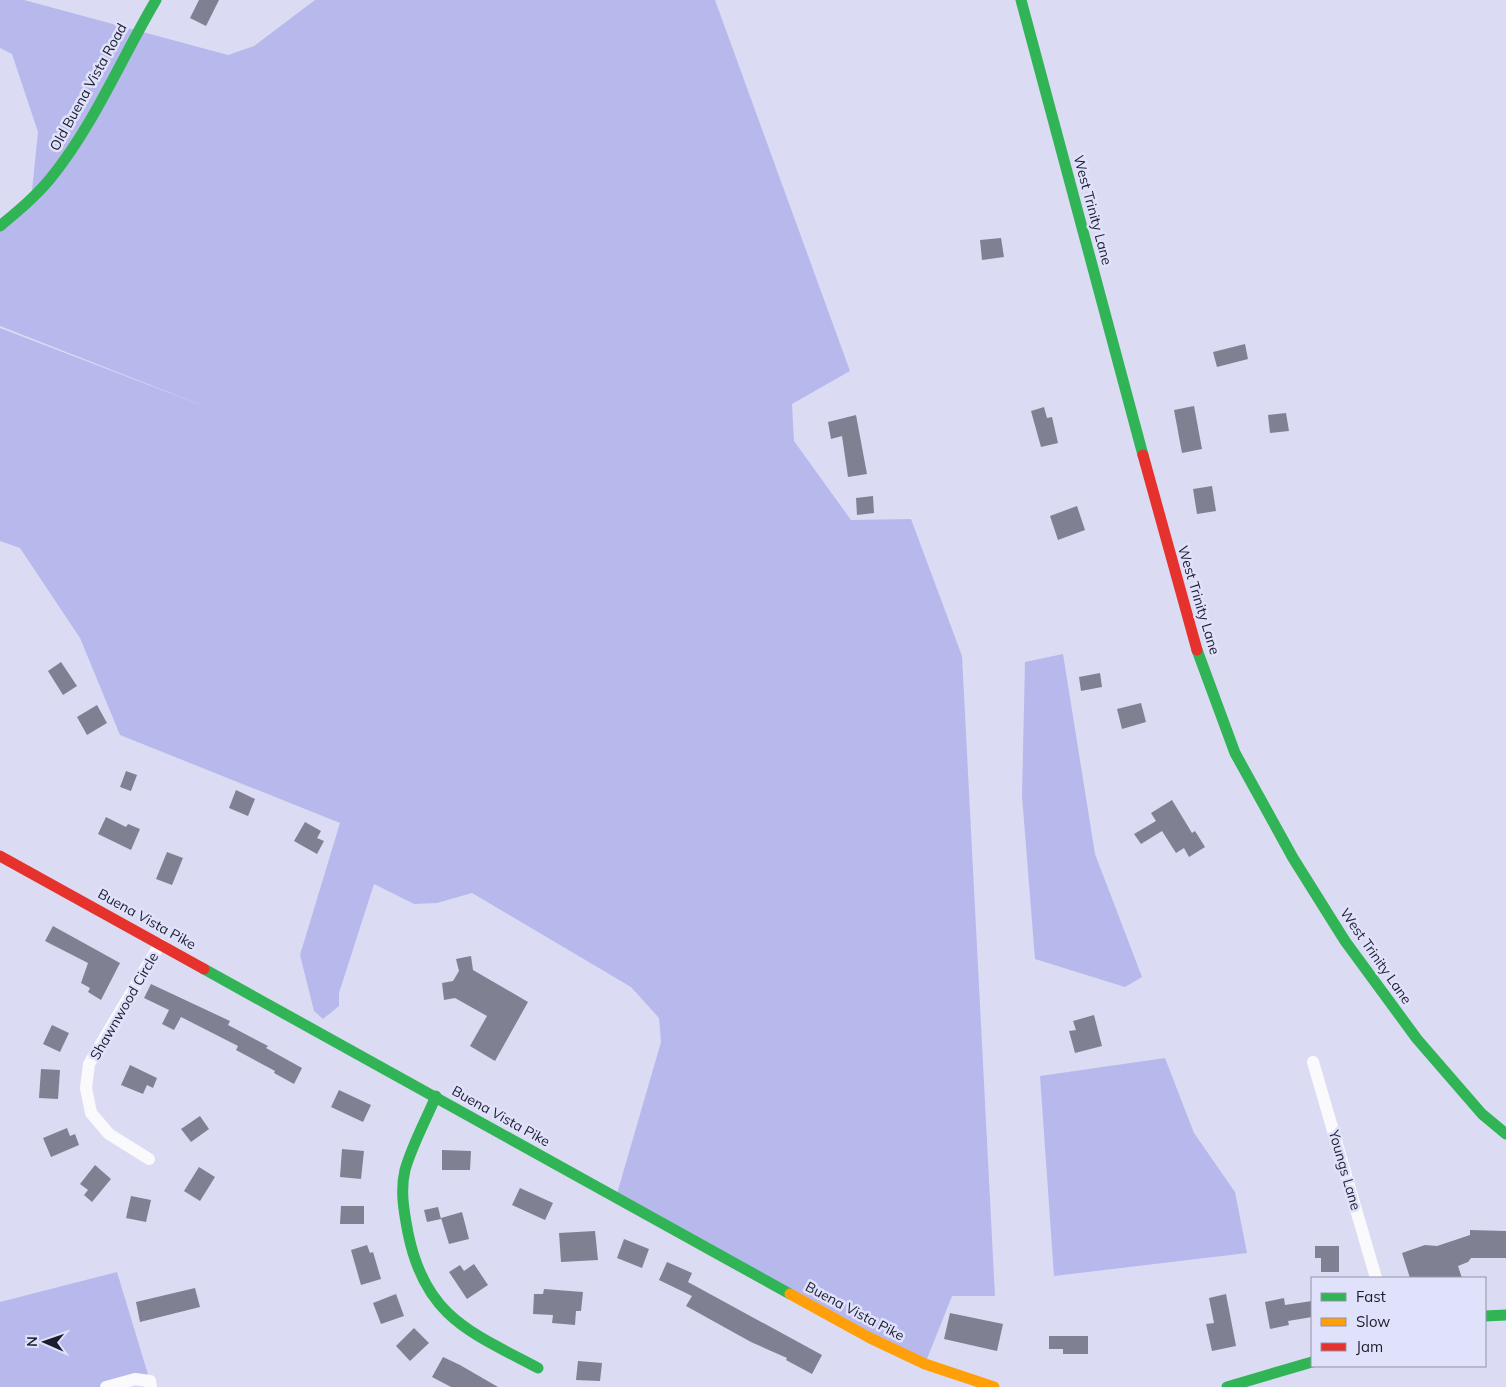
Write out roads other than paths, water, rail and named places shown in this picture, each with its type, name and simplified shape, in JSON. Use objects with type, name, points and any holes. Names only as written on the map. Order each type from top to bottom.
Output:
[{"type":"main road","name":"Old Buena Vista Road","points":[[0,226],[24,210],[69,156],[156,0]]},
{"type":"main road","name":"West Trinity Lane","points":[[1021,0],[1191,633],[1236,753],[1293,858],[1345,942],[1417,1039],[1482,1114],[1506,1134]]},
{"type":"main road","name":"Buena Vista Pike","points":[[0,856],[870,1338],[925,1364],[994,1387]]},
{"type":"main road","points":[[436,1096],[405,1170],[402,1204],[409,1239],[424,1284],[442,1310],[466,1330],[538,1368]]},
{"type":"main road","points":[[1486,1316],[1506,1315]]},
{"type":"main road","points":[[1227,1387],[1311,1362]]},
{"type":"street","name":"Shawnwood Circle","points":[[149,1159],[109,1134],[91,1113],[86,1088],[89,1064],[160,944]]},
{"type":"street","name":"Youngs Lane","points":[[1313,1062],[1376,1277]]},
{"type":"street","points":[[106,1387],[135,1379],[151,1384]]}]
